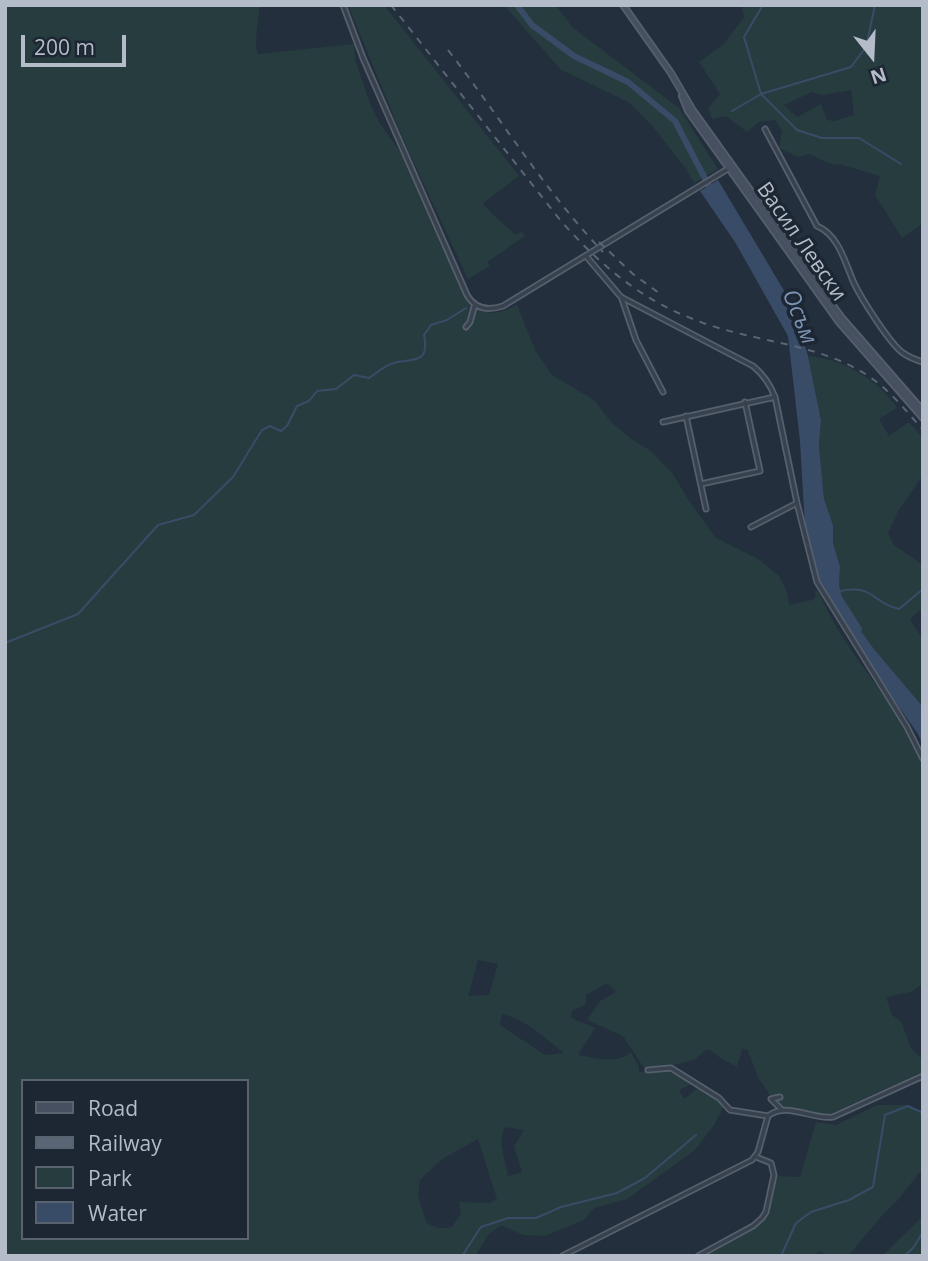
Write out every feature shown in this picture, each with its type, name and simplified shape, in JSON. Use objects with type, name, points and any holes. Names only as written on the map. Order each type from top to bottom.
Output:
[{"type":"main road","name":"Васил Левски","points":[[623,5],[671,74],[688,111],[842,318],[923,416]]},
{"type":"street","points":[[343,5],[363,58],[462,283],[471,301],[486,309],[503,306],[731,166]]},
{"type":"street","points":[[765,129],[817,226],[828,230],[850,268],[853,282],[884,331],[902,353],[923,362]]},
{"type":"street","points":[[586,256],[621,297],[636,340],[663,392]]},
{"type":"street","points":[[621,297],[753,366],[763,374],[775,397],[817,583],[907,727],[923,759]]},
{"type":"street","points":[[466,327],[475,304]]},
{"type":"street","points":[[663,422],[775,397]]},
{"type":"street","points":[[701,484],[760,471],[745,402]]},
{"type":"street","points":[[686,416],[706,509]]},
{"type":"street","points":[[751,527],[797,503]]},
{"type":"street","points":[[648,1070],[671,1068],[719,1098],[730,1110],[768,1116],[781,1110]]},
{"type":"street","points":[[779,1097],[771,1099],[781,1110],[819,1118],[833,1117],[923,1076]]},
{"type":"street","points":[[562,1256],[756,1157],[768,1116]]},
{"type":"street","points":[[698,1256],[753,1226],[766,1212],[774,1170],[771,1163],[756,1157]]},
{"type":"green space","points":[[5,5],[259,5],[256,43],[258,54],[354,44],[355,59],[369,101],[379,122],[408,163],[475,308],[496,312],[517,305],[536,352],[552,375],[594,400],[611,422],[651,451],[673,474],[716,538],[760,560],[779,576],[787,592],[789,605],[812,600],[816,597],[814,590],[819,592],[843,637],[901,722],[923,767],[923,984],[911,992],[886,997],[892,1015],[901,1021],[911,1048],[923,1060],[923,1072],[825,1116],[780,1106],[759,1079],[747,1049],[742,1049],[737,1067],[706,1050],[694,1060],[673,1065],[670,1069],[644,1068],[623,1036],[587,1020],[600,1001],[616,992],[607,983],[586,995],[586,1004],[572,1011],[571,1018],[595,1028],[578,1055],[613,1059],[631,1052],[639,1072],[666,1070],[692,1084],[679,1090],[684,1099],[702,1087],[724,1106],[714,1125],[695,1150],[627,1199],[594,1208],[584,1220],[545,1236],[523,1235],[501,1225],[489,1234],[475,1256],[5,1256]],"holes":[[[478,960],[498,964],[489,995],[468,996]],[[502,1014],[535,1030],[564,1053],[545,1055],[500,1025]],[[506,1127],[524,1130],[514,1146],[522,1172],[508,1176],[501,1144]],[[478,1139],[497,1199],[490,1203],[459,1202],[461,1214],[452,1227],[438,1228],[426,1222],[418,1195],[420,1180],[442,1159]]]},
{"type":"green space","points":[[348,5],[384,5],[519,176],[483,203],[516,235],[521,232],[525,236],[487,262],[490,266],[468,279],[407,148]]},
{"type":"green space","points":[[504,5],[556,5],[572,27],[679,108],[718,169],[694,183],[654,128],[630,103],[560,69]]},
{"type":"green space","points":[[742,5],[923,5],[923,227],[921,225],[902,238],[875,195],[880,176],[839,164],[834,165],[809,154],[798,157],[779,148],[782,131],[775,120],[759,122],[747,132],[726,116],[712,119],[708,108],[720,94],[699,62],[724,44],[744,17]],"holes":[[[851,90],[854,115],[834,121],[827,120],[821,104],[797,117],[784,105],[812,92],[822,95]]]},
{"type":"green space","points":[[808,356],[846,366],[880,388],[897,408],[879,419],[889,436],[909,422],[923,438],[923,475],[899,510],[888,533],[894,545],[923,565],[923,608],[910,619],[923,640],[923,707],[874,649],[845,609],[839,585],[840,567],[833,543],[833,525],[824,499],[819,446],[821,420]]},
{"type":"green space","points":[[877,1105],[905,1105],[923,1111],[923,1168],[848,1256],[827,1256],[821,1251],[811,1256],[699,1256],[765,1218],[776,1176],[800,1177],[816,1122],[836,1125]]},
{"type":"green space","points":[[923,1216],[923,1256],[882,1256]]},
{"type":"water","points":[[718,180],[792,304],[808,356],[821,420],[819,446],[824,499],[833,525],[833,543],[840,567],[839,585],[845,609],[874,649],[923,707],[923,745],[821,588],[805,527],[800,441],[788,336],[735,242],[700,191]]},
{"type":"waterway","name":"Осъм","points":[[517,5],[532,25],[574,56],[628,82],[675,121],[712,192]]},
{"type":"waterway","points":[[732,111],[761,94],[744,37],[763,5]]},
{"type":"waterway","points":[[875,5],[866,47],[851,67],[761,94],[797,130],[822,138],[859,138],[901,164]]},
{"type":"waterway","points":[[5,643],[78,614],[158,525],[194,515],[233,477],[262,430],[270,426],[281,431],[287,426],[297,406],[309,401],[317,391],[336,389],[354,375],[369,378],[391,364],[419,358],[425,351],[424,335],[431,325],[447,320],[466,308]]},
{"type":"waterway","points":[[840,591],[867,592],[883,603],[899,609],[923,589]]},
{"type":"waterway","name":"Осъм","points":[[840,599],[859,629]]},
{"type":"waterway","points":[[781,1256],[796,1223],[811,1212],[849,1200],[873,1187],[885,1115],[908,1106],[923,1113]]},
{"type":"waterway","points":[[462,1256],[481,1227],[508,1218],[536,1218],[561,1207],[617,1193],[645,1178],[696,1135]]},
{"type":"waterway","points":[[904,1256],[923,1232]]},
{"type":"railway","points":[[391,5],[561,221],[621,278],[655,301],[693,319],[810,350],[854,367],[888,391],[923,430]]},
{"type":"railway","points":[[448,50],[561,204],[603,252]]},
{"type":"railway","points":[[599,242],[633,274],[663,296]]}]
